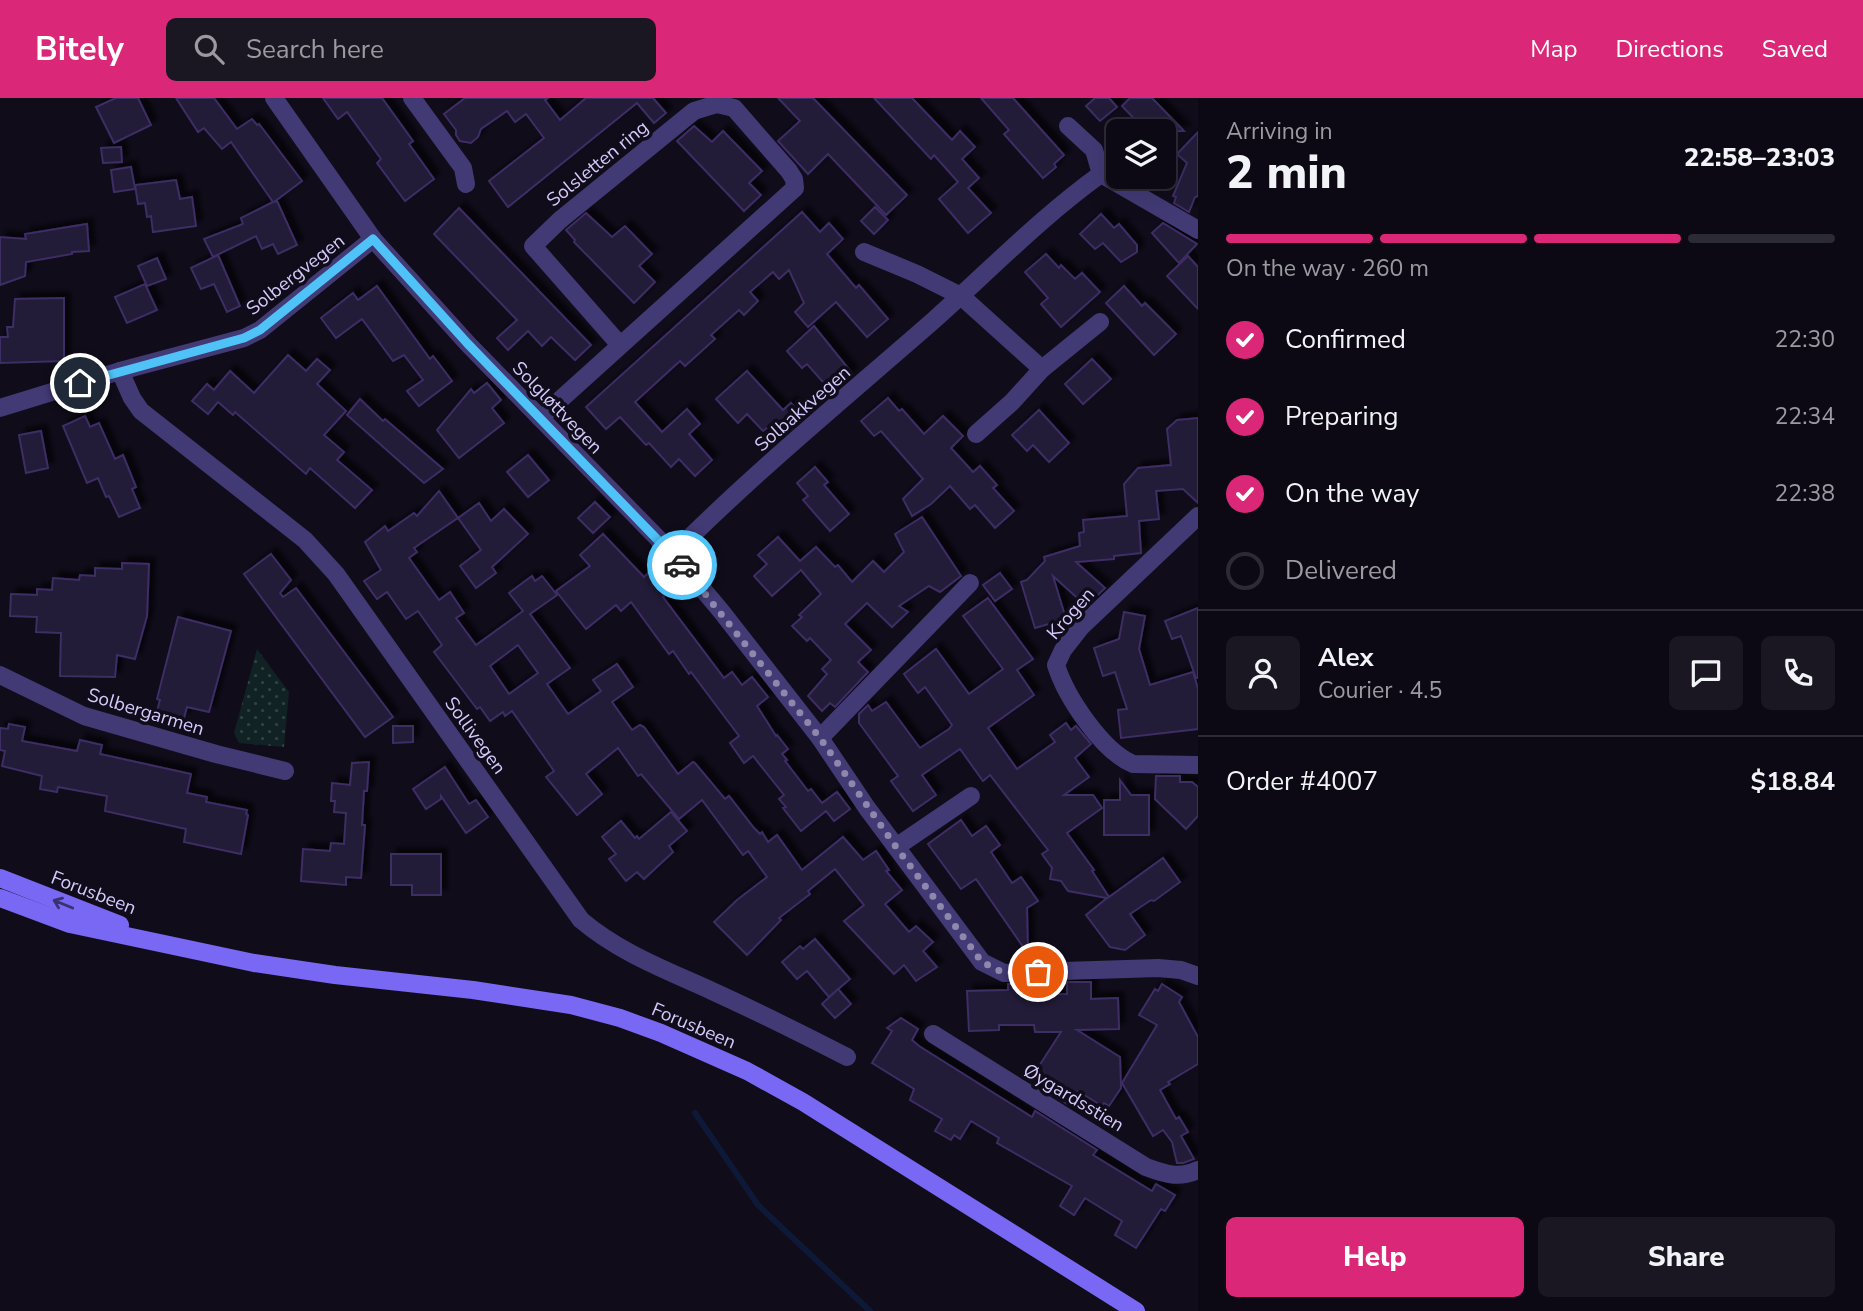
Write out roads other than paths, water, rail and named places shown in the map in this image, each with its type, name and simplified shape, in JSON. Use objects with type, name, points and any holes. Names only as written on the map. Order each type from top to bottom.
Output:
[{"type":"main road","name":"Forusbeen","points":[[0,878],[173,944]]},
{"type":"main road","name":"Forusbeen","points":[[0,898],[70,924],[281,967],[473,990],[572,1005],[620,1018],[747,1071],[803,1102],[1136,1311]]},
{"type":"street","name":"Solgløttvegen","points":[[274,98],[373,239],[468,344],[673,554],[721,611],[820,738],[896,847],[982,962],[994,969],[1011,973],[1171,968],[1198,976]]},
{"type":"street","points":[[412,98],[464,168],[466,184]]},
{"type":"street","name":"Solsletten ring","points":[[540,418],[795,188],[789,171],[734,108],[717,104],[694,111],[559,220],[533,246],[620,345]]},
{"type":"street","points":[[1068,126],[1094,150],[1101,174],[1198,230]]},
{"type":"street","name":"Solbakkvegen","points":[[673,554],[754,478],[1069,197],[1101,174]]},
{"type":"street","name":"Solbergvegen","points":[[0,408],[244,338],[260,330],[373,239]]},
{"type":"street","points":[[864,252],[961,296],[1042,369]]},
{"type":"street","points":[[976,434],[1012,402],[1042,369],[1100,322]]},
{"type":"street","name":"Sollivegen","points":[[120,372],[141,411],[305,540],[336,574],[581,920],[603,939],[631,954],[761,1013],[847,1057]]},
{"type":"street","name":"Krogen","points":[[1198,516],[1081,627],[1063,650],[1056,665],[1061,681],[1078,708],[1104,743],[1123,760],[1133,764],[1198,765]]},
{"type":"street","points":[[820,738],[970,583]]},
{"type":"street","name":"Solbergarmen","points":[[0,675],[84,716],[285,771]]},
{"type":"street","points":[[896,847],[971,796]]},
{"type":"street","name":"Øygardsstien","points":[[933,1034],[1146,1167],[1168,1175],[1186,1176],[1198,1170]]},
{"type":"waterway","points":[[695,1113],[758,1205],[870,1311]]}]
